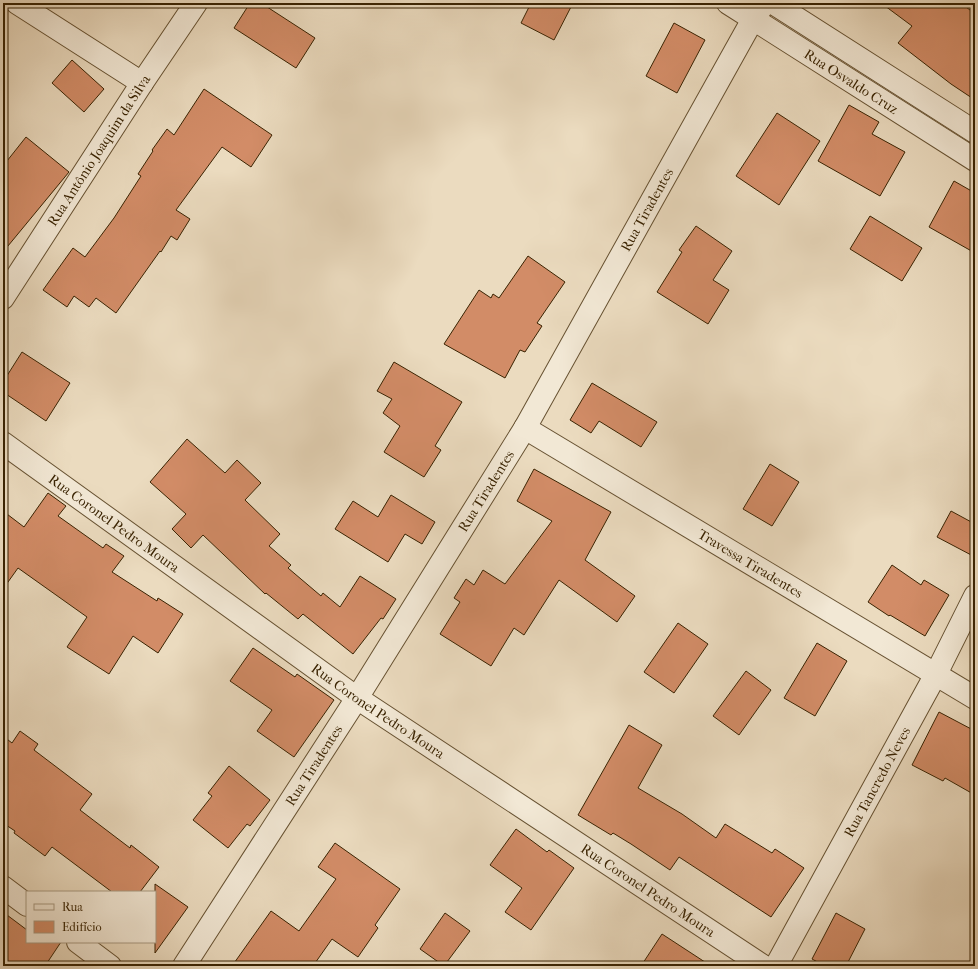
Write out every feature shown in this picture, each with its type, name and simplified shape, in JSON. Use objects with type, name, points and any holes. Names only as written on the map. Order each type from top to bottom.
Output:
[{"type":"street","points":[[16,3],[142,83]]},
{"type":"street","name":"Rua Antônio Joaquim da Silva","points":[[3,298],[142,83],[196,3]]},
{"type":"street","name":"Rua Osvaldo Cruz","points":[[728,3],[759,11],[975,160]]},
{"type":"street","name":"Rua Osvaldo Cruz","points":[[773,3],[975,132]]},
{"type":"street","name":"Rua Tiradentes","points":[[184,966],[357,698],[525,428],[759,11]]},
{"type":"street","name":"Travessa Tiradentes","points":[[525,428],[975,698]]},
{"type":"street","name":"Rua Coronel Pedro Moura","points":[[3,443],[357,698],[763,966]]},
{"type":"street","name":"Rua Tancredo Neves","points":[[776,966],[936,674],[975,596]]},
{"type":"street","points":[[3,887],[26,904]]},
{"type":"street","points":[[79,943],[110,966]]},
{"type":"building","points":[[250,3],[261,3],[315,38],[296,68],[234,28]]},
{"type":"building","points":[[531,3],[573,3],[554,40],[521,23]]},
{"type":"building","points":[[881,3],[961,3],[975,14],[975,100],[951,84],[898,43],[912,26]]},
{"type":"building","points":[[674,23],[705,40],[677,93],[646,76]]},
{"type":"building","points":[[72,60],[104,89],[84,112],[52,83]]},
{"type":"building","points":[[204,89],[272,135],[251,167],[222,147],[176,210],[190,219],[177,240],[171,236],[116,313],[96,298],[89,307],[74,296],[67,307],[43,290],[73,248],[85,257],[114,218],[141,176],[138,174],[153,151],[152,150],[167,129],[174,135]]},
{"type":"building","points":[[849,105],[879,122],[872,134],[905,152],[880,196],[818,161]]},
{"type":"building","points":[[777,113],[820,141],[779,205],[736,176]]},
{"type":"building","points":[[26,137],[69,172],[3,252],[3,166]]},
{"type":"building","points":[[954,181],[975,193],[975,253],[929,227]]},
{"type":"building","points":[[870,216],[922,248],[902,281],[850,249]]},
{"type":"building","points":[[696,226],[732,251],[713,280],[729,290],[708,324],[657,292],[682,252],[679,250]]},
{"type":"building","points":[[528,256],[565,282],[537,323],[542,326],[525,352],[520,350],[505,378],[444,344],[479,290],[491,298],[493,294],[499,298]]},
{"type":"building","points":[[22,352],[70,383],[46,421],[3,392],[3,382]]},
{"type":"building","points":[[394,362],[462,402],[435,446],[441,450],[424,477],[384,452],[400,426],[383,413],[392,399],[377,391]]},
{"type":"building","points":[[592,383],[657,422],[641,447],[599,421],[591,433],[570,420]]},
{"type":"building","points":[[187,439],[225,473],[237,460],[261,483],[245,500],[280,534],[269,546],[291,565],[288,568],[321,596],[323,593],[340,607],[360,576],[396,599],[383,619],[381,618],[353,654],[303,614],[298,619],[266,593],[265,594],[203,535],[191,548],[172,529],[186,514],[150,482]]},
{"type":"building","points":[[770,464],[799,482],[772,526],[743,509]]},
{"type":"building","points":[[534,469],[611,512],[585,560],[635,596],[617,622],[559,580],[524,635],[514,628],[491,666],[440,634],[460,602],[454,598],[466,579],[474,585],[483,570],[505,584],[552,521],[517,501]]},
{"type":"building","points":[[48,493],[66,506],[58,516],[103,548],[106,544],[124,556],[112,572],[157,601],[158,598],[183,614],[158,653],[133,636],[109,674],[67,647],[87,617],[18,568],[3,589],[3,511],[24,527]]},
{"type":"building","points":[[391,495],[435,522],[422,544],[405,534],[388,562],[335,529],[353,501],[378,517]]},
{"type":"building","points":[[951,511],[975,524],[975,557],[937,537]]},
{"type":"building","points":[[892,565],[921,585],[924,580],[949,595],[925,636],[890,615],[889,616],[868,602]]},
{"type":"building","points":[[678,623],[708,644],[674,693],[644,672]]},
{"type":"building","points":[[817,643],[847,661],[815,716],[784,698]]},
{"type":"building","points":[[253,648],[295,677],[297,674],[334,700],[294,757],[257,731],[272,710],[230,681]]},
{"type":"building","points":[[746,671],[771,690],[739,735],[713,716]]},
{"type":"building","points":[[939,712],[975,731],[975,795],[945,778],[943,781],[912,765]]},
{"type":"building","points":[[629,725],[662,745],[638,788],[682,814],[716,838],[725,824],[772,853],[775,849],[804,868],[771,917],[679,857],[670,870],[613,833],[611,835],[578,815]]},
{"type":"building","points":[[20,731],[38,744],[34,750],[92,794],[80,810],[130,848],[131,845],[159,867],[141,891],[111,891],[52,847],[45,856],[3,823],[3,736],[12,743]]},
{"type":"building","points":[[229,766],[270,800],[250,826],[247,824],[228,848],[193,820],[212,796],[208,793]]},
{"type":"building","points":[[516,829],[547,852],[549,850],[574,868],[531,930],[505,912],[522,888],[490,865]]},
{"type":"building","points":[[335,843],[400,889],[375,925],[378,928],[358,957],[332,939],[313,966],[232,966],[271,911],[299,931],[336,879],[318,867]]},
{"type":"building","points":[[155,884],[188,907],[155,953],[156,891]]},
{"type":"building","points":[[3,912],[26,929],[26,943],[60,943],[45,966],[3,966]]},
{"type":"building","points":[[445,913],[470,931],[444,966],[420,949]]},
{"type":"building","points":[[836,913],[865,929],[846,966],[825,966],[812,959]]},
{"type":"building","points":[[662,934],[711,966],[641,966]]}]
